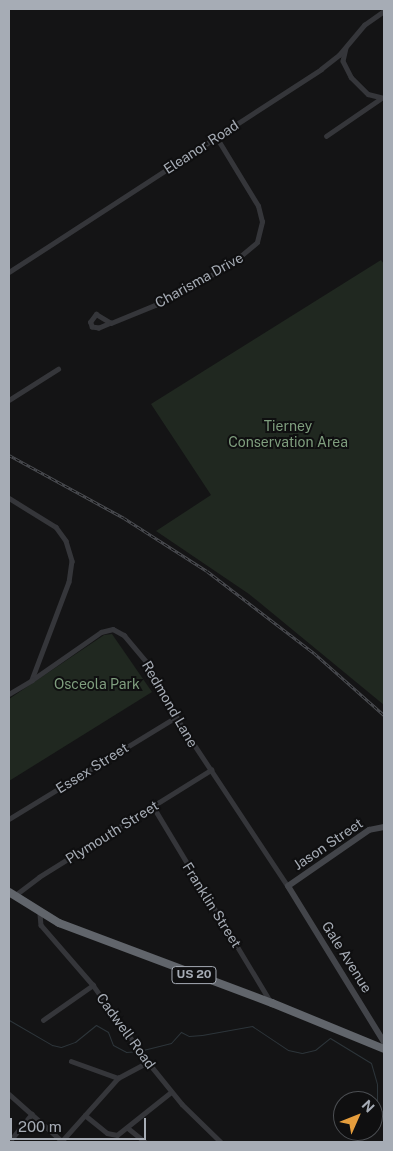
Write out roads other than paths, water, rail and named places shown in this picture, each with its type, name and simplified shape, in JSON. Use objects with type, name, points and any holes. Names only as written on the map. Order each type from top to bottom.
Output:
[{"type":"highway","name":"US 20","points":[[12,894],[40,914],[272,1002],[384,1049]]},
{"type":"street","name":"Eleanor Road","points":[[9,272],[321,69],[346,46],[364,25],[384,11]]},
{"type":"street","points":[[346,46],[343,61],[351,78],[368,94],[382,98]]},
{"type":"street","points":[[326,136],[382,98]]},
{"type":"street","name":"Charisma Drive","points":[[110,323],[160,302],[230,265],[258,242],[262,227],[258,206],[216,137]]},
{"type":"street","points":[[9,400],[58,369]]},
{"type":"street","points":[[9,498],[59,530],[71,554],[72,574],[32,680]]},
{"type":"street","name":"Redmond Lane","points":[[9,694],[99,633],[113,630],[126,637],[149,665],[176,717],[288,886]]},
{"type":"street","name":"Essex Street","points":[[9,819],[176,717]]},
{"type":"street","name":"Plymouth Street","points":[[12,894],[211,770]]},
{"type":"street","name":"Franklin Street","points":[[153,806],[272,1002]]},
{"type":"street","name":"Jason Street","points":[[288,886],[368,830],[384,828]]},
{"type":"street","name":"Gale Avenue","points":[[288,886],[384,1042]]},
{"type":"street","name":"Cadwell Road","points":[[40,914],[41,925],[93,985],[171,1092],[221,1142]]},
{"type":"street","points":[[43,1020],[93,985]]},
{"type":"street","points":[[71,1061],[118,1078]]},
{"type":"street","points":[[9,1094],[62,1142],[118,1078],[148,1062]]},
{"type":"street","points":[[86,1115],[113,1136],[128,1128],[171,1092]]},
{"type":"street","points":[[9,1142],[32,1114]]},
{"type":"street","points":[[128,1128],[145,1142]]},
{"type":"waterway","points":[[9,1020],[52,1045],[61,1047],[75,1042],[96,1025],[108,1032],[113,1045],[126,1052],[139,1051]]},
{"type":"waterway","points":[[143,1050],[171,1043],[181,1032],[189,1036],[202,1035],[252,1026],[288,1050],[302,1053],[315,1050],[330,1038],[371,1063],[377,1084],[377,1107],[384,1113]]},
{"type":"railway","points":[[9,455],[124,518],[207,571],[314,653],[384,715]]},
{"type":"park label","name":"Tierney Conservation Area","points":[[288,434]]},
{"type":"park label","name":"Osceola Park","points":[[97,684]]}]
